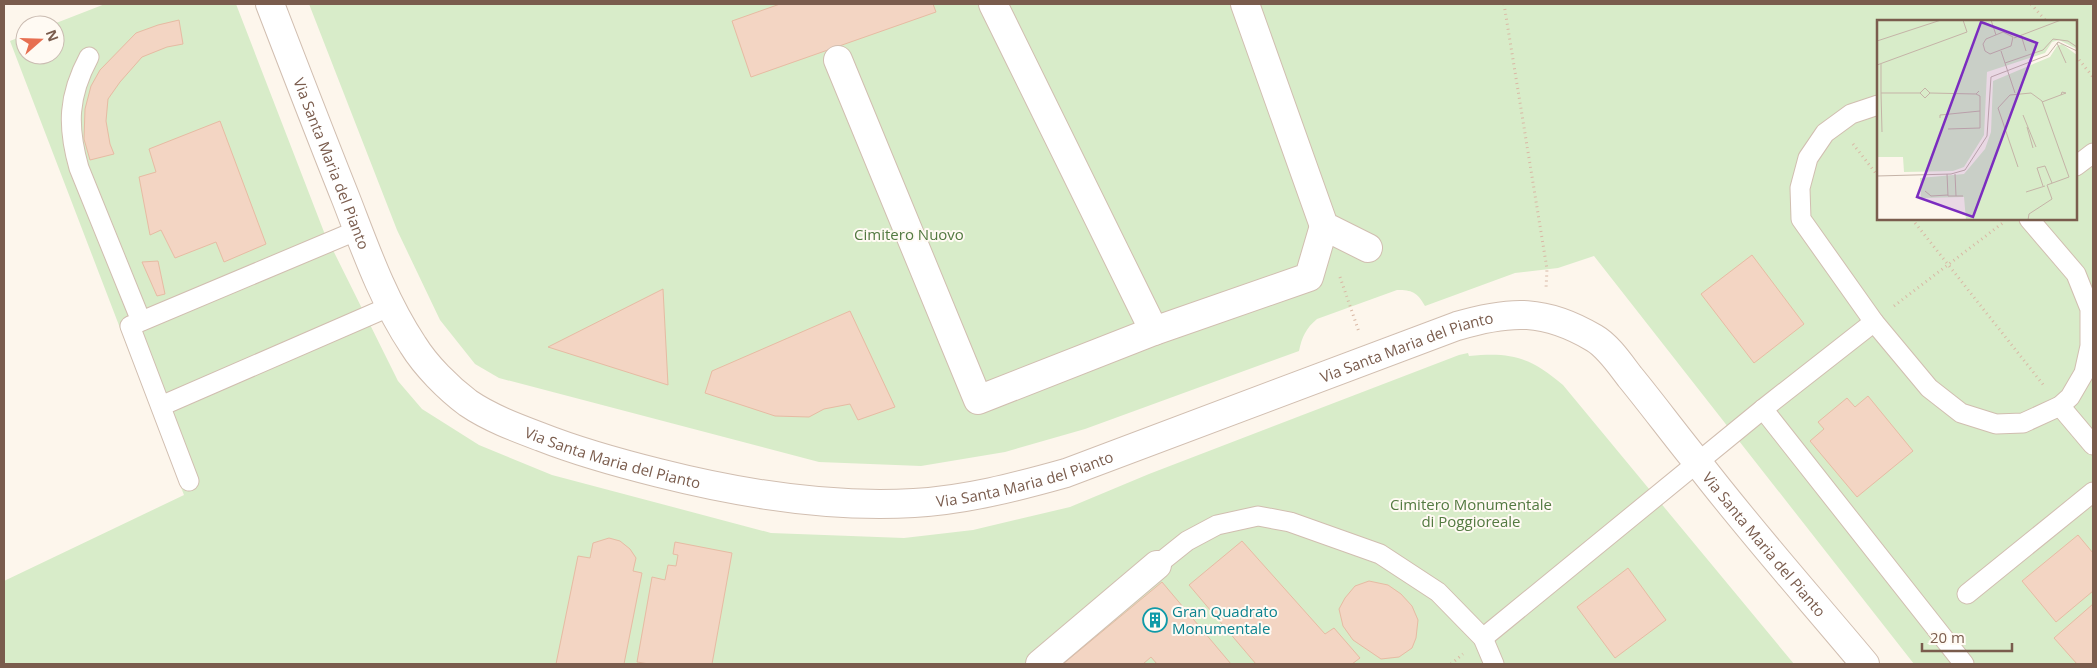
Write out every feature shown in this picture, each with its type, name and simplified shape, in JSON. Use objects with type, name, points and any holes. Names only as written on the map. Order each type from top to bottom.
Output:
[{"type":"street","name":"Via Santa Maria del Pianto","points":[[270,4],[358,230],[391,306],[413,346],[442,380],[469,403],[510,425],[564,446],[608,460],[698,483],[786,498],[861,504],[915,503],[958,499],[1023,485],[1066,473],[1457,326],[1489,316],[1525,314],[1562,322],[1596,339],[1619,362],[1698,463],[1865,664]]},
{"type":"street","points":[[993,4],[1154,331]]},
{"type":"street","points":[[838,60],[978,400],[1154,331],[1309,276],[1324,226],[1246,4]]},
{"type":"street","points":[[1324,226],[1368,248]]},
{"type":"street","points":[[1040,664],[1157,565]]},
{"type":"lane","points":[[89,57],[73,96],[70,121],[72,144],[79,168],[141,322]]},
{"type":"lane","points":[[1877,105],[1851,114],[1825,133],[1808,158],[1800,188],[1801,219],[1874,322],[1929,388],[1962,413],[1996,424],[2023,423],[2060,406],[2070,396],[2084,373],[2090,346],[2090,309],[2076,274],[2029,220]]},
{"type":"lane","points":[[2077,165],[2093,153]]},
{"type":"lane","points":[[190,481],[130,326],[358,230]]},
{"type":"lane","points":[[161,406],[391,306]]},
{"type":"lane","points":[[1483,638],[1763,409],[1874,322]]},
{"type":"lane","points":[[2060,406],[2093,445]]},
{"type":"lane","points":[[1763,409],[1964,664]]},
{"type":"lane","points":[[1967,594],[2093,492]]},
{"type":"lane","points":[[1157,565],[1187,541],[1217,525],[1258,516],[1290,522],[1380,554],[1438,592],[1483,638],[1494,664]]},
{"type":"path","points":[[1504,4],[1547,269]]},
{"type":"path","points":[[2031,4],[2045,20]]},
{"type":"path","points":[[2077,57],[2093,77]]},
{"type":"path","points":[[1837,124],[1877,175]]},
{"type":"path","points":[[1913,220],[2060,406]]},
{"type":"path","points":[[1874,322],[2008,220]]},
{"type":"path","points":[[1338,271],[1368,359]]},
{"type":"green space","name":"Cimitero Monumentale di Poggioreale","points":[[105,4],[236,4],[324,232],[398,381],[422,409],[479,445],[552,475],[771,533],[904,538],[973,530],[1070,507],[1149,474],[1459,355],[1468,353],[1469,356],[1509,356],[1530,362],[1563,385],[1794,664],[4,664],[4,581],[184,495],[19,65],[65,65],[65,20]]},
{"type":"green space","name":"Cimitero Nuovo","points":[[309,4],[2093,4],[2093,664],[1914,664],[1594,256],[1558,268],[1515,273],[1425,306],[1414,293],[1397,290],[1317,319],[1305,333],[1299,351],[1085,429],[1005,452],[921,466],[819,462],[499,378],[475,364],[440,320],[397,230]]},
{"type":"green space","name":"Cimitero Monumentale di Poggioreale","points":[[15,39],[15,54],[10,41]]},
{"type":"building","points":[[780,4],[933,4],[936,12],[751,77],[732,21]]},
{"type":"building","points":[[179,20],[183,44],[167,47],[142,57],[108,99],[106,121],[110,144],[114,154],[90,160],[84,139],[85,109],[91,86],[100,70],[136,33]]},
{"type":"building","points":[[220,121],[266,244],[224,262],[216,242],[175,258],[161,230],[150,235],[139,177],[156,172],[149,149]]},
{"type":"building","points":[[1752,255],[1804,324],[1754,363],[1701,294]]},
{"type":"building","points":[[158,261],[165,294],[157,296],[142,262]]},
{"type":"building","points":[[663,289],[668,385],[548,347]]},
{"type":"building","points":[[850,311],[895,407],[858,420],[850,404],[824,409],[809,417],[775,416],[705,393],[712,371]]},
{"type":"building","points":[[1868,396],[1913,451],[1857,497],[1810,441],[1824,429],[1818,422],[1847,398],[1855,407]]},
{"type":"building","points":[[2078,535],[2093,553],[2093,591],[2056,622],[2022,581]]},
{"type":"building","points":[[609,538],[620,541],[630,549],[636,558],[633,571],[642,573],[624,664],[556,664],[578,556],[590,558],[593,543]]},
{"type":"building","points":[[1242,541],[1325,634],[1334,628],[1360,658],[1352,664],[1256,664],[1189,585]]},
{"type":"building","points":[[675,542],[732,553],[712,664],[649,664],[637,662],[652,577],[665,580],[668,565],[676,566],[678,555],[673,554]]},
{"type":"building","points":[[1628,568],[1666,620],[1615,658],[1577,607]]},
{"type":"building","points":[[1369,581],[1388,585],[1401,594],[1412,606],[1418,620],[1416,638],[1412,648],[1399,657],[1381,659],[1353,640],[1343,626],[1339,609],[1345,598],[1355,586]]},
{"type":"building","name":"Gran Quadrato Monumentale","points":[[1162,582],[1231,664],[1157,664],[1151,657],[1143,664],[1063,664]]},
{"type":"building","points":[[2093,604],[2093,664],[2077,664],[2054,638]]},
{"type":"place","name":"Gran Quadrato Monumentale","points":[[1155,620]]}]
